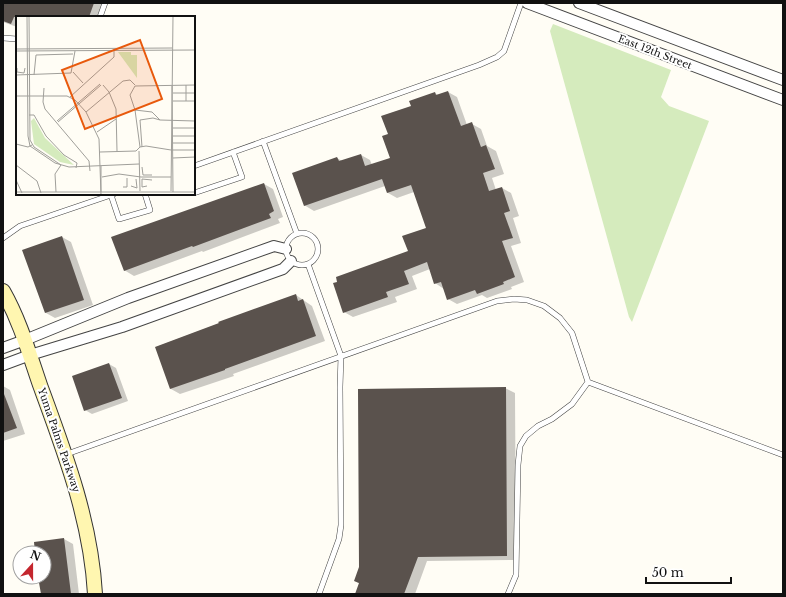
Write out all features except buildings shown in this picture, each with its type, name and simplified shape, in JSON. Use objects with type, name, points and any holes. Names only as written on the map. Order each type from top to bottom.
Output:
[{"type":"street","name":"East 12th Street","points":[[527,3],[783,100]]},
{"type":"street","name":"East 12th Street","points":[[579,3],[780,79]]},
{"type":"street","points":[[769,95],[780,79]]},
{"type":"street","points":[[3,348],[128,298],[274,246],[286,249]]},
{"type":"street","points":[[3,365],[30,355],[122,327],[283,269],[291,261]]},
{"type":"street","name":"Yuma Palms Parkway","points":[[3,292],[12,307],[25,340],[66,454],[84,518],[94,574],[95,594]]},
{"type":"lane","points":[[100,16],[105,3]]},
{"type":"lane","points":[[195,166],[479,65],[497,57],[504,50],[521,3]]},
{"type":"lane","points":[[3,38],[16,39]]},
{"type":"lane","points":[[263,141],[297,234]]},
{"type":"lane","points":[[195,193],[242,177],[233,152]]},
{"type":"lane","points":[[3,238],[20,226],[110,195]]},
{"type":"lane","points":[[113,195],[120,219],[150,210],[145,195]]},
{"type":"lane","points":[[307,233],[318,243],[319,248],[313,262],[299,265],[291,261],[288,257],[286,249],[287,244],[292,236],[297,234],[307,233]]},
{"type":"lane","points":[[308,264],[341,356],[341,525],[339,540],[319,594]]},
{"type":"lane","points":[[66,454],[497,301],[514,299],[527,300],[544,306],[560,318],[572,333],[588,382]]},
{"type":"lane","points":[[588,382],[783,455]]},
{"type":"lane","points":[[508,594],[516,575],[518,465],[520,446],[526,436],[538,426],[552,419],[572,404],[588,382]]},
{"type":"green space","points":[[553,24],[671,70],[661,97],[669,106],[709,121],[632,322],[629,317],[550,31]]}]
